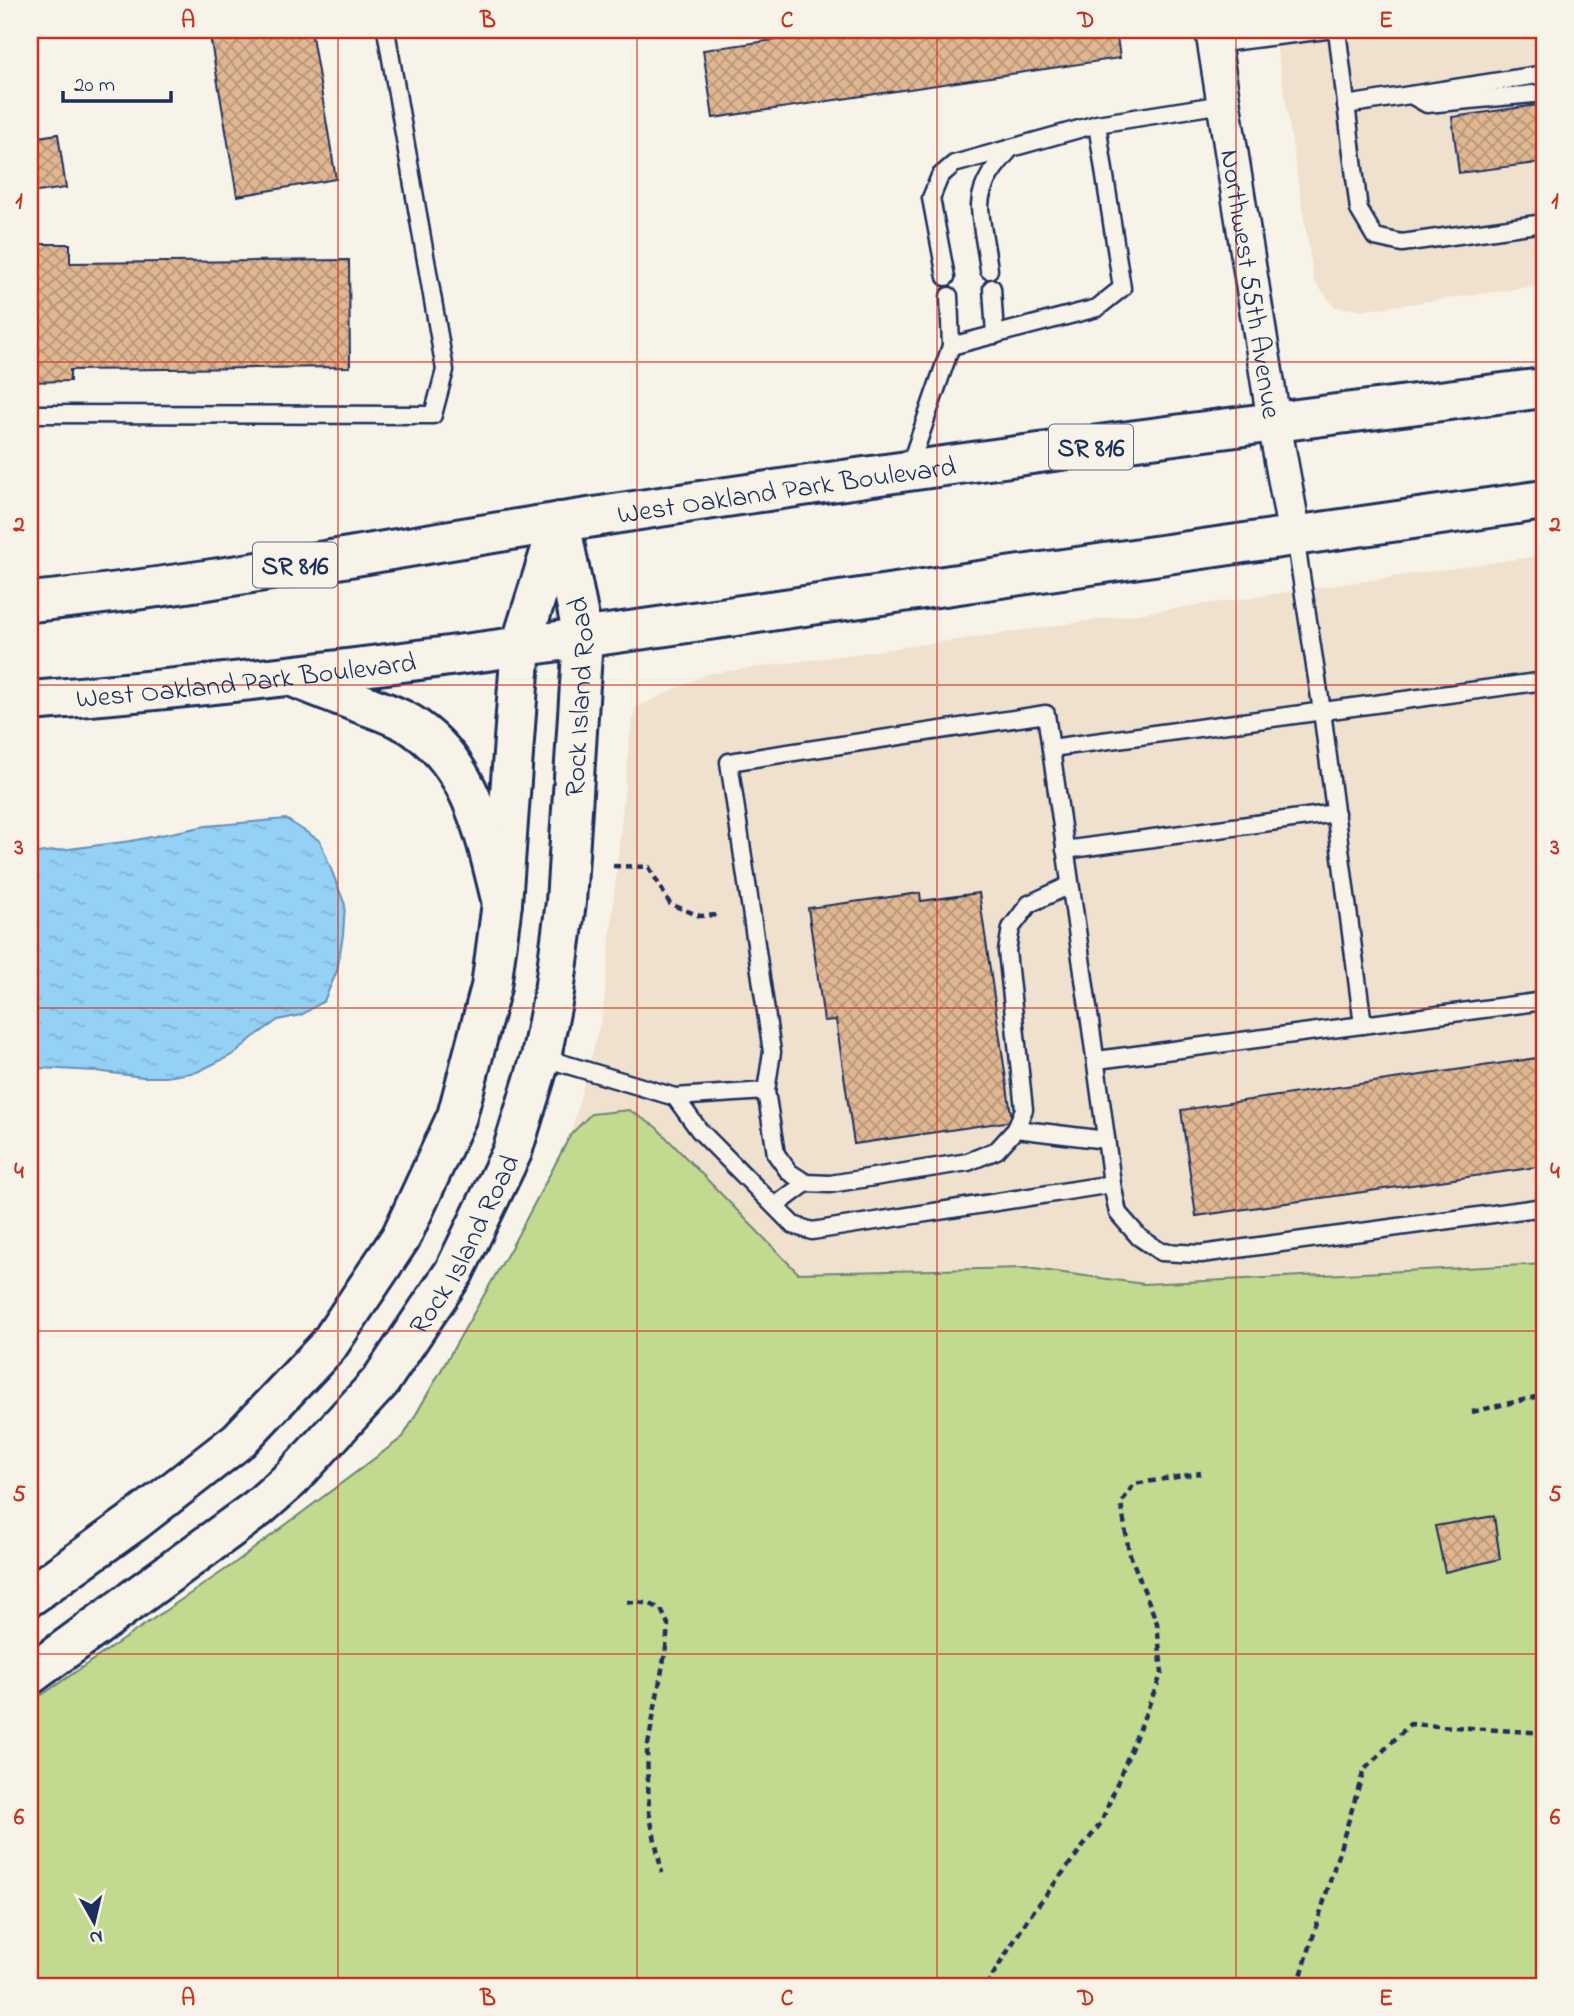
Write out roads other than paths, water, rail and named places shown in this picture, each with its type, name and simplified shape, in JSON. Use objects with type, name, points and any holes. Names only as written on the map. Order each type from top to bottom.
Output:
[{"type":"main road","name":"West Oakland Park Boulevard","points":[[30,602],[202,580],[559,522],[909,471],[1544,388]]},
{"type":"main road","name":"West Oakland Park Boulevard","points":[[30,701],[291,677],[583,638],[1544,500]]},
{"type":"main road","name":"Rock Island Road","points":[[30,1675],[258,1508],[291,1479],[380,1382],[454,1272],[512,1152],[541,1057],[554,992],[566,902],[583,638],[559,522]]},
{"type":"main road","name":"Rock Island Road","points":[[30,1596],[135,1521],[240,1440],[328,1346],[401,1237],[457,1116],[491,987],[502,903],[521,645],[559,522]]},
{"type":"main road","points":[[291,677],[417,728],[449,759],[470,793],[485,834],[502,903]]},
{"type":"street","name":"Northwest 55th Avenue","points":[[1213,37],[1274,422],[1295,537]]},
{"type":"lane","points":[[30,414],[433,415],[445,370],[386,30]]},
{"type":"lane","points":[[1213,37],[1325,30]]},
{"type":"lane","points":[[1337,30],[1359,210],[1375,237],[1402,243],[1544,223]]},
{"type":"lane","points":[[1346,105],[1544,74]]},
{"type":"lane","points":[[1411,95],[1427,104],[1544,93]]},
{"type":"lane","points":[[946,277],[931,198],[940,176],[954,164],[1097,124],[1223,104]]},
{"type":"lane","points":[[951,345],[1097,308],[1122,288],[1097,124]]},
{"type":"lane","points":[[989,270],[980,205],[994,167],[1011,148]]},
{"type":"lane","points":[[992,288],[995,335]]},
{"type":"lane","points":[[909,471],[951,345],[949,296]]},
{"type":"lane","points":[[1295,537],[1322,711],[1363,1025]]},
{"type":"lane","points":[[1051,748],[1544,681]]},
{"type":"lane","points":[[1070,885],[1029,904],[1011,928],[1007,951],[1024,1110],[1017,1129],[997,1150],[968,1161],[830,1184],[806,1183],[789,1172],[776,1154],[766,1091],[772,1052],[729,762],[1046,714],[1097,1060],[1112,1184],[1118,1213],[1139,1237],[1161,1252],[1201,1254],[1544,1207]]},
{"type":"lane","points":[[1065,850],[1336,813]]},
{"type":"lane","points":[[1097,1060],[1544,1001]]},
{"type":"lane","points":[[541,1057],[675,1097],[766,1091]]},
{"type":"lane","points":[[675,1097],[699,1129],[793,1224],[811,1231],[1112,1184]]},
{"type":"lane","points":[[1017,1129],[1106,1140]]},
{"type":"lane","points":[[775,1206],[806,1183]]},
{"type":"water","points":[[286,819],[320,841],[345,905],[337,971],[324,1001],[301,1015],[278,1020],[236,1053],[197,1072],[166,1077],[143,1077],[95,1071],[30,1069],[30,854],[131,841],[206,826]]}]
